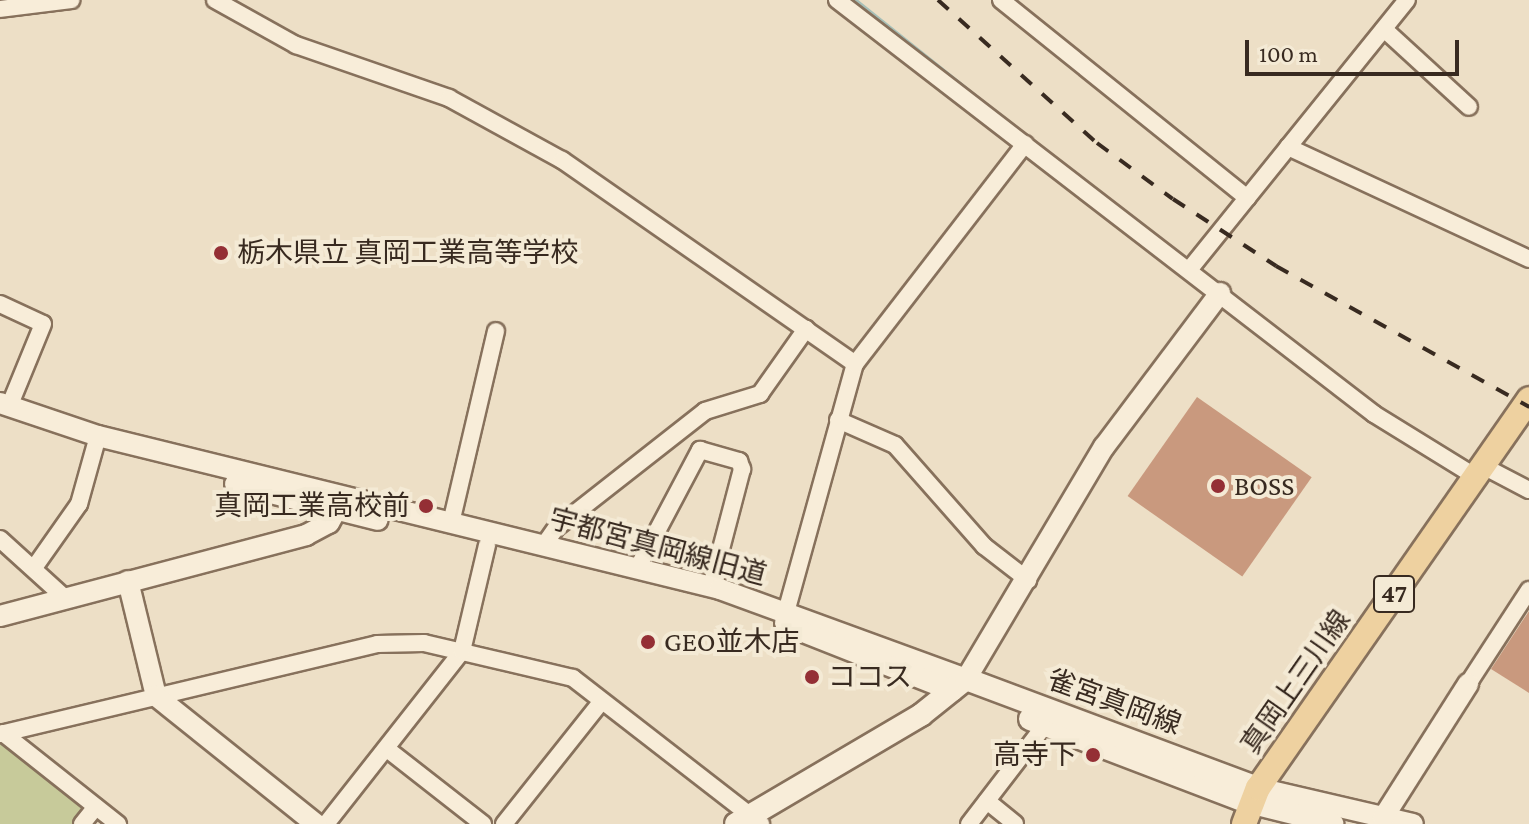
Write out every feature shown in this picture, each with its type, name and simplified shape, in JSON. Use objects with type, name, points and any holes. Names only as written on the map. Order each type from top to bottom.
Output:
[{"type":"main road","name":"真岡上三川線","points":[[1252,810],[1529,399]]},
{"type":"main road","name":"雀宮真岡線","points":[[959,685],[1252,810]]},
{"type":"main road","name":"雀宮真岡線","points":[[959,685],[1045,725],[1252,810]]},
{"type":"main road","points":[[749,821],[959,685]]},
{"type":"street","points":[[0,9],[71,0]]},
{"type":"street","points":[[215,0],[296,45],[449,98],[562,160],[855,364]]},
{"type":"street","points":[[837,0],[1374,414],[1480,472],[1529,490]]},
{"type":"street","points":[[1001,0],[1247,198]]},
{"type":"street","points":[[1189,270],[1407,0]]},
{"type":"street","points":[[1384,29],[1469,107]]},
{"type":"street","points":[[784,617],[855,364],[1025,144]]},
{"type":"street","points":[[1288,147],[1529,259]]},
{"type":"street","points":[[959,685],[1028,580],[1104,447],[1220,293]]},
{"type":"street","points":[[0,304],[43,324],[3,409],[96,442],[340,504]]},
{"type":"street","points":[[544,545],[705,411],[760,394],[806,329]]},
{"type":"street","points":[[451,523],[496,331]]},
{"type":"street","points":[[838,420],[895,445],[984,546],[1028,580]]},
{"type":"street","points":[[36,565],[79,504],[96,442]]},
{"type":"street","points":[[637,569],[700,450],[739,461],[742,469],[711,587]]},
{"type":"street","points":[[0,616],[306,535],[340,504]]},
{"type":"street","name":"宇都宮真岡線旧道","points":[[340,504],[451,523],[711,587],[959,685]]},
{"type":"street","name":"宇都宮真岡線旧道","points":[[340,504],[487,545],[784,617]]},
{"type":"street","points":[[0,539],[36,565],[65,598]]},
{"type":"street","points":[[326,824],[462,651],[487,545]]},
{"type":"street","points":[[128,581],[156,696],[316,824]]},
{"type":"street","points":[[1383,818],[1529,590]]},
{"type":"street","points":[[2,733],[377,644],[462,651],[573,678],[749,821]]},
{"type":"street","points":[[504,824],[602,701]]},
{"type":"street","points":[[969,824],[1045,725]]},
{"type":"street","points":[[2,733],[118,824]]},
{"type":"street","points":[[387,749],[483,824]]},
{"type":"street","points":[[987,801],[1015,824]]},
{"type":"street","points":[[82,824],[96,807]]},
{"type":"street","points":[[1252,810],[1383,818],[1413,824]]},
{"type":"street","points":[[1252,810],[1334,824]]},
{"type":"green space","points":[[0,734],[96,807],[82,824],[0,824]]},
{"type":"building","name":"BOSS","points":[[1197,397],[1312,477],[1242,576],[1128,496]]},
{"type":"building","points":[[1529,611],[1529,693],[1491,669]]},
{"type":"waterway","points":[[855,0],[994,111]]},
{"type":"railway","points":[[938,0],[1097,143],[1173,199],[1276,266],[1529,407]]},
{"type":"place","name":"栃木県立 真岡工業高等学校","points":[[221,253]]},
{"type":"place","name":"BOSS","points":[[1218,486]]},
{"type":"place","name":"真岡工業高校前","points":[[426,506]]},
{"type":"place","name":"GEO並木店","points":[[648,642]]},
{"type":"place","name":"ココス","points":[[812,677]]},
{"type":"place","name":"高寺下","points":[[1093,755]]}]
